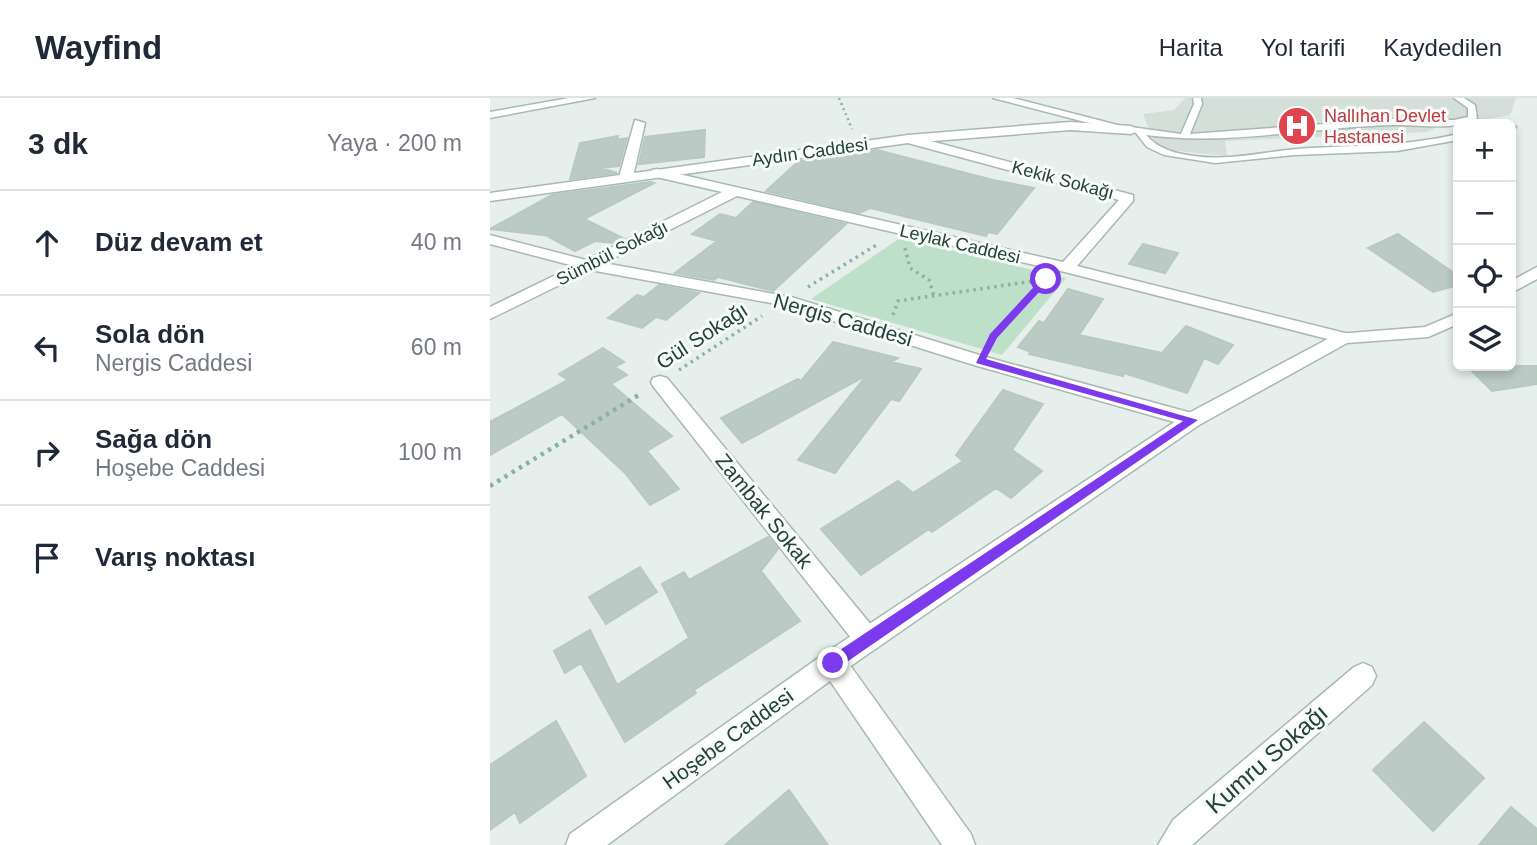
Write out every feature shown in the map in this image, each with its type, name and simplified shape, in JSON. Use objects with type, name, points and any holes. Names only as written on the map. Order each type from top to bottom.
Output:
[{"type":"street","points":[[490,115],[589,98]]},
{"type":"street","points":[[999,98],[1135,131]]},
{"type":"street","points":[[626,177],[639,123]]},
{"type":"street","name":"Aydın Caddesi","points":[[490,197],[859,144],[1070,126],[1135,131]]},
{"type":"street","name":"Kekik Sokağı","points":[[908,139],[1128,198],[1067,268]]},
{"type":"street","name":"Leylak Caddesi","points":[[657,173],[1067,268],[1343,338]]},
{"type":"street","name":"Sümbül Sokağı","points":[[490,314],[733,192]]},
{"type":"street","name":"Nergis Caddesi","points":[[490,240],[589,265],[785,301],[980,361],[1192,420]]},
{"type":"street","points":[[1516,285],[1537,272]]},
{"type":"street","name":"Hoşebe Caddesi","points":[[581,845],[833,663],[1192,420],[1343,338],[1428,332],[1453,320]]},
{"type":"street","name":"Zambak Sokak","points":[[660,382],[868,640]]},
{"type":"street","points":[[833,663],[960,845]]},
{"type":"street","name":"Kumru Sokağı","points":[[1173,845],[1184,831],[1363,676]]},
{"type":"lane","points":[[1184,137],[1198,104],[1197,98]]},
{"type":"lane","points":[[1135,131],[1184,137],[1393,122],[1454,123],[1473,118],[1472,107],[1458,98]]},
{"type":"lane","points":[[1135,131],[1156,148],[1183,157],[1213,161],[1293,152],[1414,147],[1453,138]]},
{"type":"path","points":[[839,98],[859,144]]},
{"type":"path","points":[[900,230],[910,268],[929,280],[934,296]]},
{"type":"path","name":"Gül Sokağı","points":[[490,486],[900,230]]},
{"type":"path","points":[[885,332],[898,301],[1046,279],[993,336],[980,361]]},
{"type":"shaded area","name":"Nallıhan Devlet Hastanesi","points":[[1185,98],[1516,98],[1510,115],[1487,119],[1453,119],[1453,125],[1427,132],[1225,141],[1227,156],[1157,149],[1143,114],[1174,110]]},
{"type":"green space","points":[[900,238],[1066,278],[1002,355],[811,299]]},
{"type":"building","points":[[705,130],[704,157],[639,164],[645,137]]},
{"type":"building","points":[[618,136],[617,140],[627,138],[619,166],[601,168],[617,173],[570,179],[580,143]]},
{"type":"building","points":[[877,150],[1034,188],[997,234],[988,232],[986,236],[870,208],[859,213],[766,191],[799,161]]},
{"type":"building","points":[[654,183],[584,219],[623,238],[614,243],[595,241],[575,251],[549,237],[551,236],[490,229],[552,195]]},
{"type":"building","points":[[753,202],[846,224],[773,291],[718,277],[714,280],[675,273],[717,241],[692,234],[720,214],[736,218]]},
{"type":"building","points":[[1398,234],[1453,272],[1453,286],[1433,292],[1368,248]]},
{"type":"building","points":[[1143,244],[1178,253],[1165,273],[1129,264]]},
{"type":"building","points":[[659,285],[699,293],[666,320],[656,317],[642,328],[608,318],[637,295],[644,297]]},
{"type":"building","points":[[1068,289],[1103,299],[1079,335],[1162,353],[1186,326],[1233,345],[1218,364],[1204,358],[1187,393],[1124,373],[1123,376],[1029,354],[1031,352],[1018,347],[1039,321],[1044,323]]},
{"type":"building","points":[[833,342],[898,358],[891,362],[921,369],[899,401],[891,399],[835,473],[798,460],[867,375],[742,443],[721,418],[798,379],[801,381]]},
{"type":"building","points":[[603,348],[624,362],[615,367],[627,375],[611,384],[672,436],[647,451],[679,489],[650,505],[625,473],[562,414],[490,455],[490,422],[568,380],[559,374]]},
{"type":"building","points":[[1516,366],[1537,366],[1537,384],[1492,391],[1472,371],[1516,371]]},
{"type":"building","points":[[1003,390],[1043,404],[1012,450],[1042,471],[1011,498],[996,488],[932,532],[929,529],[861,575],[821,529],[898,481],[913,493],[963,461],[956,455]]},
{"type":"building","points":[[768,537],[778,549],[761,571],[800,621],[694,690],[696,693],[625,742],[581,663],[565,673],[554,651],[590,630],[617,685],[689,638],[662,584],[684,572],[689,580]]},
{"type":"building","points":[[640,567],[657,592],[606,624],[589,597]]},
{"type":"building","points":[[556,721],[586,776],[520,823],[515,812],[490,830],[490,765]]},
{"type":"building","points":[[1424,722],[1484,778],[1433,831],[1373,770]]},
{"type":"building","points":[[789,790],[828,845],[725,845]]},
{"type":"building","points":[[1511,807],[1537,829],[1537,845],[1479,845]]},
{"type":"place","name":"Nallıhan Devlet Hastanesi","points":[[1297,126]]},
{"type":"route","points":[[833,663],[1192,420],[980,361],[993,336],[1046,279]]}]
